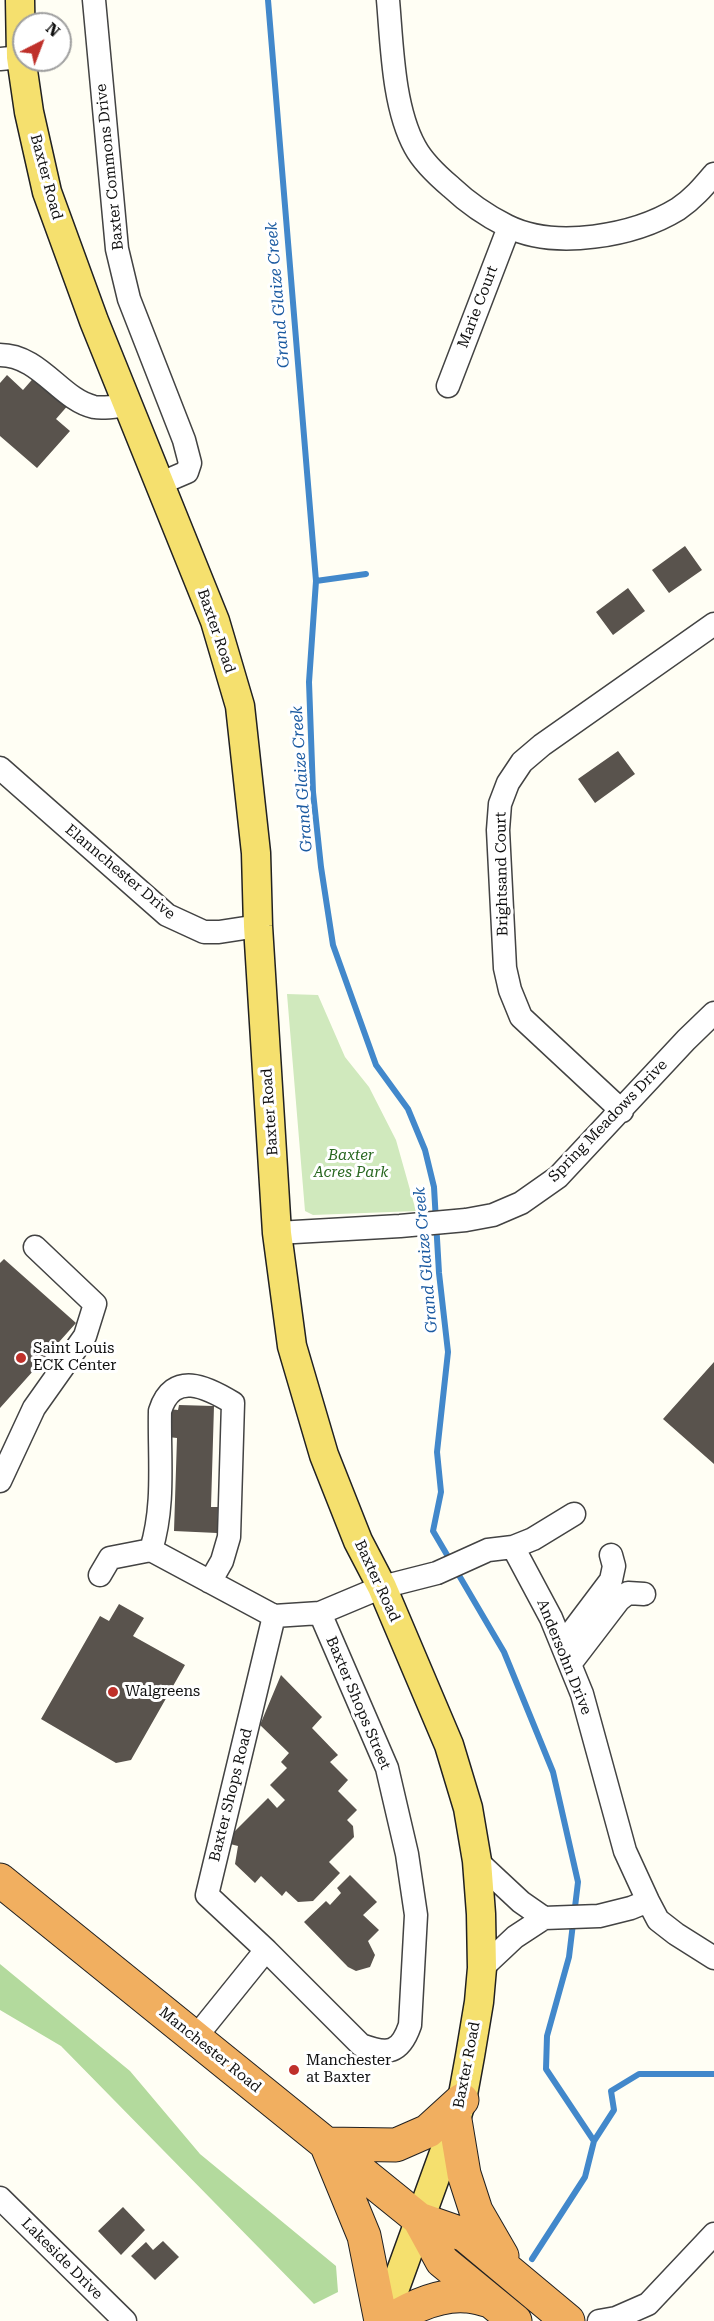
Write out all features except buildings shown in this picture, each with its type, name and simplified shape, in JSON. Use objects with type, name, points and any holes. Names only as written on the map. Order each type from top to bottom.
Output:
[{"type":"highway","name":"Manchester Road","points":[[0,1880],[420,2219],[465,2235],[568,2321]]},
{"type":"highway","points":[[382,2321],[364,2235],[326,2144],[396,2145],[428,2131],[459,2110],[464,2174],[476,2211],[511,2274]]},
{"type":"highway","name":"Manchester Road","points":[[420,2219],[442,2261],[502,2311]]},
{"type":"highway","points":[[388,2321],[425,2303],[465,2295],[502,2311]]},
{"type":"main road","name":"Baxter Road","points":[[20,0],[10,58],[29,112],[47,192],[127,405],[215,621],[240,706],[256,853],[258,926],[277,1233],[292,1346],[324,1455],[358,1541],[382,1587],[449,1744],[468,1808],[477,1862],[482,1968],[479,2002],[459,2110],[382,2321]]},
{"type":"street","name":"Baxter Commons Drive","points":[[94,0],[117,249],[129,299],[184,440],[190,463],[187,472],[159,484]]},
{"type":"street","points":[[388,0],[395,83],[407,129],[415,148],[429,165],[468,202],[509,227],[546,237],[566,238],[592,237],[622,230],[655,220],[677,209],[696,196],[714,174]]},
{"type":"street","name":"Marie Court","points":[[448,386],[509,227]]},
{"type":"street","points":[[0,355],[9,355],[23,360],[88,405],[105,408],[127,405]]},
{"type":"street","name":"Brightsand Court","points":[[622,1111],[521,1017],[510,990],[503,947],[498,830],[500,804],[508,783],[522,762],[542,745],[714,624]]},
{"type":"street","name":"Elannchester Drive","points":[[0,768],[166,915],[204,932],[258,926]]},
{"type":"street","name":"Spring Meadows Drive","points":[[277,1233],[466,1220],[493,1215],[521,1203],[558,1177],[714,1013]]},
{"type":"street","points":[[2,1473],[34,1408],[85,1336],[95,1304],[35,1247]]},
{"type":"street","points":[[151,1550],[160,1509],[160,1411],[164,1400],[178,1387],[206,1388],[233,1403],[230,1537],[222,1561],[210,1582]]},
{"type":"street","points":[[100,1575],[110,1558],[151,1550],[274,1616],[320,1613],[382,1587],[437,1573],[488,1550],[513,1547],[533,1539],[574,1514]]},
{"type":"street","name":"Andersohn Drive","points":[[513,1547],[551,1618],[566,1655],[593,1730],[601,1768],[625,1851],[648,1901],[658,1920],[714,1958]]},
{"type":"street","points":[[566,1655],[611,1580],[614,1566],[611,1556]]},
{"type":"street","points":[[566,1655],[619,1600],[628,1593],[644,1594]]},
{"type":"street","name":"Baxter Shops Street","points":[[266,1950],[361,2045],[379,2052],[394,2050],[404,2041],[410,2025],[416,1915],[407,1854],[387,1768],[320,1613]]},
{"type":"street","name":"Baxter Shops Road","points":[[266,1950],[207,1895],[274,1616]]},
{"type":"street","points":[[477,1862],[521,1902],[544,1918]]},
{"type":"street","points":[[482,1968],[515,1937],[544,1918],[599,1916],[648,1901]]},
{"type":"street","points":[[195,2038],[266,1950]]},
{"type":"street","name":"Lakeside Drive","points":[[0,2198],[124,2321]]},
{"type":"street","points":[[599,2321],[645,2312],[709,2248]]},
{"type":"green space","name":"Baxter Acres Park","points":[[287,994],[318,995],[345,1057],[369,1087],[396,1140],[416,1211],[313,1215],[305,1211]]},
{"type":"green space","points":[[0,1964],[130,2071],[200,2154],[336,2266],[338,2292],[314,2304],[61,2046],[0,2010]]},
{"type":"waterway","name":"Grand Glaize Creek","points":[[268,0],[316,581],[309,682],[313,792],[333,945],[376,1065],[408,1109],[425,1150],[434,1187],[439,1273],[448,1352],[437,1452],[441,1492],[433,1531],[504,1652],[553,1772],[578,1882],[569,1957],[547,2036],[546,2069],[594,2141],[585,2177],[532,2259]]},
{"type":"waterway","points":[[316,581],[366,574]]},
{"type":"waterway","points":[[594,2141],[614,2110],[611,2091],[639,2074],[714,2074]]},
{"type":"place","name":"Saint Louis ECK Center","points":[[21,1358]]},
{"type":"place","name":"Walgreens","points":[[113,1692]]},
{"type":"place","name":"Manchester at Baxter","points":[[294,2070]]}]
